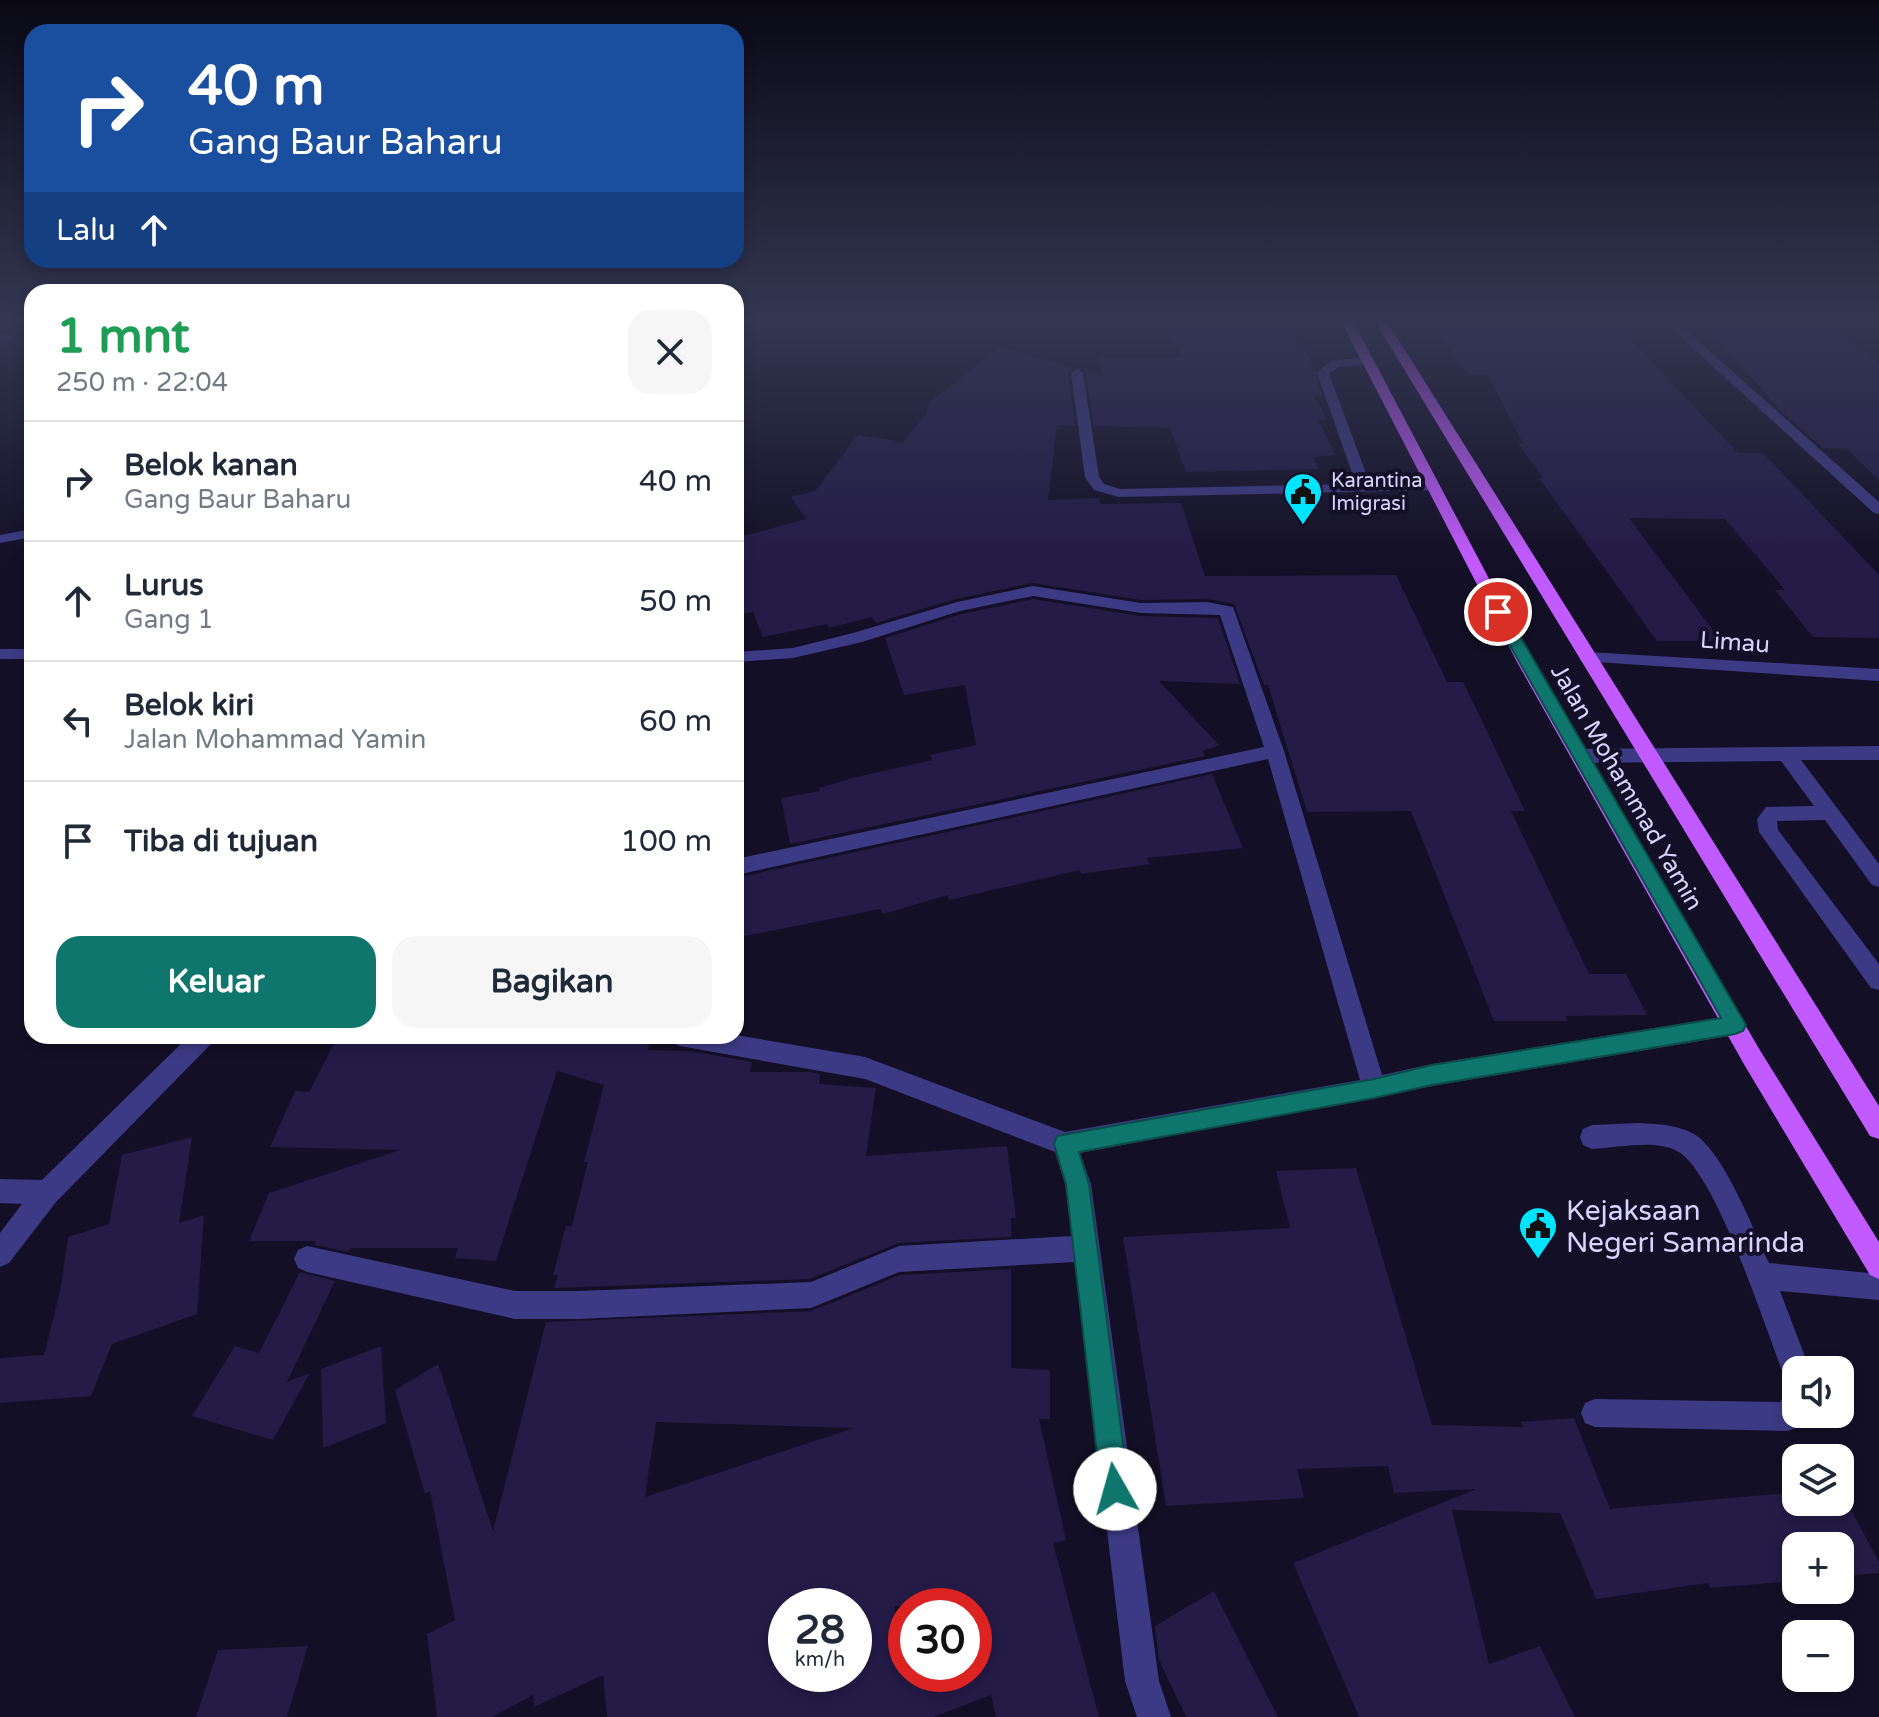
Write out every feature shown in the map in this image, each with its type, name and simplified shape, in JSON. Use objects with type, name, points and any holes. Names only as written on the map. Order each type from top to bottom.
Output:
[{"type":"main road","name":"Jalan Mohammad Yamin","points":[[1389,403],[1525,662],[1879,1266]]},
{"type":"main road","name":"Jalan Mohammad Yamin","points":[[1431,403],[1879,1128]]},
{"type":"street","points":[[1081,403],[1092,477],[1099,487],[1119,493],[1432,487]]},
{"type":"street","points":[[1334,403],[1364,488]]},
{"type":"street","points":[[1760,403],[1879,510]]},
{"type":"street","points":[[0,539],[24,534]]},
{"type":"street","points":[[744,656],[793,653],[957,607],[1033,591],[1141,608],[1207,607],[1227,611],[1275,751],[1374,1088]]},
{"type":"street","points":[[0,654],[24,654]]},
{"type":"street","name":"Limau","points":[[1587,657],[1879,675]]},
{"type":"street","points":[[744,865],[1275,751]]},
{"type":"street","points":[[1579,756],[1879,753]]},
{"type":"street","points":[[1786,754],[1879,879]]},
{"type":"street","points":[[1829,813],[1773,812],[1767,819],[1769,832],[1879,981]]},
{"type":"street","points":[[726,1044],[865,1068],[1065,1144],[1432,1075],[1735,1025]]},
{"type":"street","points":[[0,1254],[47,1193],[196,1044]]},
{"type":"street","points":[[1592,1137],[1663,1136],[1687,1142],[1703,1157],[1761,1276],[1790,1356]]},
{"type":"street","points":[[1065,1144],[1078,1184],[1127,1584],[1142,1681],[1154,1717]]},
{"type":"street","points":[[0,1191],[47,1193]]},
{"type":"street","points":[[307,1259],[515,1305],[579,1305],[811,1295],[899,1259],[1086,1248]]},
{"type":"street","points":[[1761,1276],[1879,1287]]},
{"type":"street","points":[[1595,1413],[1782,1417]]},
{"type":"building","points":[[929,403],[1072,403],[1075,426],[1057,425],[1048,500],[1099,498],[1101,504],[1181,503],[1205,576],[1396,575],[1447,682],[1463,682],[1486,729],[1525,811],[1511,811],[1589,974],[1626,974],[1647,1015],[1565,1016],[1568,1021],[1494,1021],[1411,811],[1307,812],[1268,685],[1264,685],[1234,604],[1207,599],[1141,600],[1032,583],[956,599],[876,623],[872,617],[829,628],[827,624],[763,637],[753,612],[744,614],[744,536],[806,519],[791,497],[815,491],[858,435],[903,442],[926,414]]},
{"type":"building","points":[[1090,403],[1317,403],[1328,420],[1318,420],[1336,455],[1313,457],[1319,469],[1186,472],[1170,428],[1094,426]]},
{"type":"building","points":[[1502,403],[1691,403],[1738,453],[1763,453],[1879,575],[1879,638],[1813,637],[1775,590],[1785,590],[1725,519],[1629,518],[1721,641],[1657,641],[1539,478],[1543,478],[1518,443],[1523,443]]},
{"type":"building","points":[[1774,403],[1879,403],[1879,480],[1847,449],[1823,448]]},
{"type":"building","points":[[1033,599],[1141,616],[1218,618],[1240,684],[1159,681],[1219,745],[1203,751],[1205,756],[790,844],[781,798],[820,791],[819,788],[852,778],[932,760],[930,755],[976,745],[965,685],[904,695],[885,638],[961,614]]},
{"type":"building","points":[[1212,774],[1243,848],[1147,858],[1150,864],[1081,874],[1080,870],[949,900],[948,895],[883,914],[880,909],[744,936],[744,876]]},
{"type":"building","points":[[334,1044],[649,1044],[648,1050],[690,1051],[752,1062],[750,1072],[811,1072],[820,1074],[819,1084],[876,1088],[866,1156],[1007,1146],[1016,1218],[1011,1218],[1011,1237],[899,1243],[810,1279],[554,1288],[558,1275],[553,1275],[566,1226],[572,1226],[588,1162],[584,1162],[604,1085],[557,1071],[496,1261],[455,1258],[458,1248],[350,1248],[349,1252],[314,1245],[316,1241],[249,1241],[269,1193],[400,1150],[270,1147],[295,1091],[309,1092]]},
{"type":"building","points":[[192,1137],[179,1223],[204,1215],[197,1314],[112,1344],[91,1396],[0,1403],[0,1358],[44,1355],[61,1287],[68,1237],[109,1224],[122,1155]]},
{"type":"building","points":[[1356,1168],[1432,1425],[1523,1427],[1521,1422],[1574,1418],[1610,1509],[1782,1493],[1782,1516],[1854,1515],[1879,1562],[1879,1573],[1854,1575],[1854,1532],[1782,1532],[1782,1582],[1710,1588],[1708,1583],[1596,1599],[1560,1513],[1452,1510],[1489,1664],[1540,1646],[1575,1717],[1359,1717],[1293,1563],[1476,1489],[1394,1493],[1388,1466],[1297,1469],[1304,1498],[1166,1506],[1123,1237],[1290,1228],[1276,1171]]},
{"type":"building","points":[[1011,1269],[1011,1368],[1050,1370],[1050,1419],[1039,1419],[1066,1540],[1053,1543],[1099,1717],[996,1717],[991,1695],[933,1717],[607,1717],[603,1675],[534,1707],[533,1695],[492,1717],[437,1717],[427,1634],[455,1620],[430,1491],[425,1494],[395,1390],[438,1364],[493,1531],[546,1322],[811,1311],[900,1275]],"holes":[[[656,1422],[854,1428],[645,1497]]]},
{"type":"building","points":[[300,1272],[335,1281],[287,1382],[310,1373],[273,1440],[192,1416],[235,1346],[259,1353]]},
{"type":"building","points":[[381,1346],[386,1423],[323,1448],[321,1369]]},
{"type":"building","points":[[1214,1591],[1278,1717],[1186,1717],[1159,1660],[1155,1626]]},
{"type":"building","points":[[308,1646],[287,1717],[196,1717],[218,1650]]},
{"type":"place","name":"Karantina Imigrasi","points":[[1303,526]]},
{"type":"place","name":"Kejaksaan Negeri Samarinda","points":[[1538,1260]]},
{"type":"route","points":[[1115,1489],[1078,1184],[1065,1144],[1432,1075],[1735,1025],[1498,612]]}]
